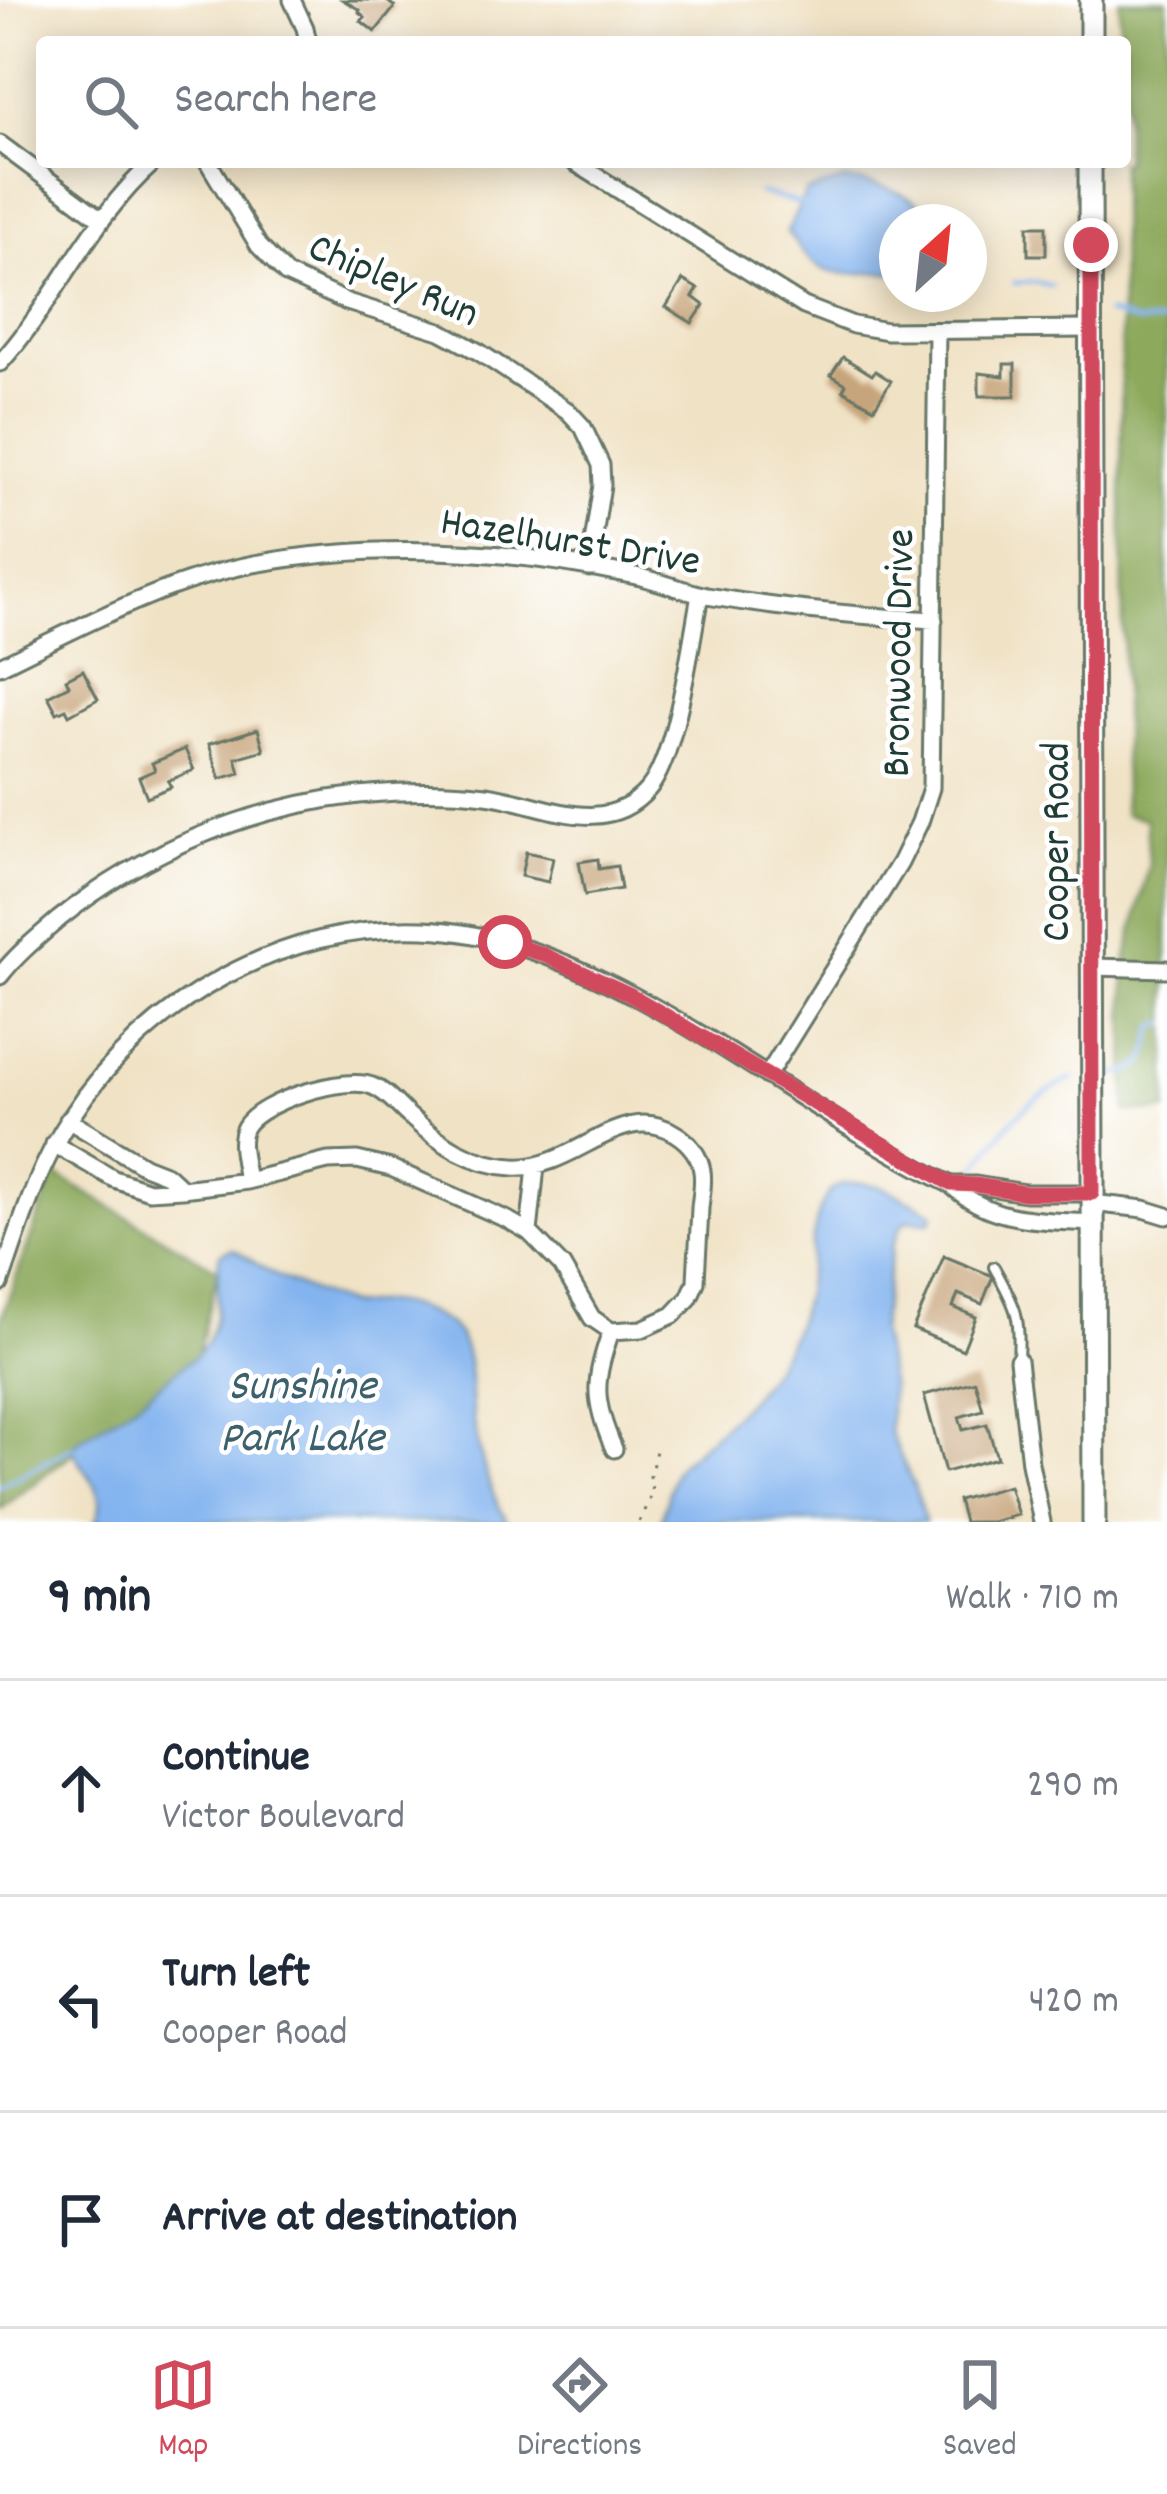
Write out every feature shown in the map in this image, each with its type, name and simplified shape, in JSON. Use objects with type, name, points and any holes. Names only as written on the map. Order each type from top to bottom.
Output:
[{"type":"street","points":[[292,0],[307,36]]},
{"type":"street","points":[[1091,0],[1091,36]]},
{"type":"street","points":[[0,144],[101,219]]},
{"type":"street","points":[[0,363],[20,341],[101,219],[147,168]]},
{"type":"street","name":"Chipley Run","points":[[212,168],[260,246],[286,274],[347,302],[440,331],[568,411],[583,427],[601,465],[590,568]]},
{"type":"street","points":[[584,168],[804,306],[853,325],[887,331],[1092,329]]},
{"type":"street","name":"Cooper Road","points":[[1090,168],[1094,1522]]},
{"type":"street","name":"Bronwood Drive","points":[[766,1076],[899,863],[931,788],[937,331]]},
{"type":"street","name":"Hazelhurst Drive","points":[[0,666],[122,606],[198,579],[252,564],[354,551],[488,552],[639,576],[700,595],[797,610],[934,620]]},
{"type":"street","points":[[0,976],[28,944],[84,899],[156,855],[258,815],[398,793],[482,795],[579,816],[618,811],[648,788],[661,768],[700,595]]},
{"type":"street","points":[[0,1284],[42,1167],[68,1120],[115,1058],[193,994],[265,957],[386,929],[428,929],[505,942],[629,994],[951,1184],[970,1202],[1030,1220],[1092,1206]]},
{"type":"street","points":[[1092,968],[1167,969]]},
{"type":"street","points":[[54,1144],[100,1171],[149,1191],[247,1181],[313,1162],[357,1160],[407,1175],[529,1232],[562,1266],[592,1318],[611,1330],[655,1326],[673,1316],[696,1282],[699,1161],[676,1135],[651,1124],[614,1130],[536,1167],[493,1164],[455,1151],[376,1088],[349,1082],[279,1103],[249,1122],[243,1135],[247,1181]]},
{"type":"street","points":[[68,1120],[167,1175],[182,1189]]},
{"type":"street","points":[[529,1232],[536,1167]]},
{"type":"street","points":[[951,1184],[1167,1216]]},
{"type":"street","points":[[611,1330],[597,1378],[599,1415],[614,1449]]},
{"type":"street","points":[[1018,1360],[1042,1522]]},
{"type":"lane","points":[[100,1171],[116,1148]]},
{"type":"lane","points":[[994,1267],[1015,1305],[1020,1325],[1018,1360]]},
{"type":"path","points":[[639,1522],[653,1491],[650,1479],[657,1446]]},
{"type":"green space","points":[[1119,0],[1167,0],[1167,1111],[1126,1112],[1125,966],[1149,864],[1146,819],[1124,814],[1120,168],[1131,168],[1131,36],[1120,36]]},
{"type":"green space","points":[[54,1174],[218,1270],[197,1356],[0,1510],[0,1321]]},
{"type":"water","points":[[845,180],[896,191],[919,204],[879,204],[879,273],[834,273],[812,262],[787,232],[806,192]]},
{"type":"water","points":[[863,1183],[883,1187],[934,1213],[930,1222],[902,1224],[892,1247],[880,1330],[891,1387],[889,1431],[925,1522],[661,1522],[680,1463],[740,1409],[787,1344],[805,1293],[823,1203],[836,1187]]},
{"type":"water","name":"Sunshine Park Lake","points":[[232,1249],[281,1278],[329,1298],[353,1305],[404,1305],[453,1329],[467,1354],[473,1417],[485,1471],[508,1522],[95,1522],[98,1492],[72,1448],[197,1355],[216,1318],[219,1257]]},
{"type":"building","points":[[343,0],[386,0],[395,7],[375,32],[361,21],[365,17],[360,10]]},
{"type":"building","points":[[1028,226],[1046,226],[1046,255],[1028,255]]},
{"type":"building","points":[[683,280],[698,289],[693,297],[704,305],[692,323],[666,307]]},
{"type":"building","points":[[843,357],[891,381],[874,408],[843,390],[846,384],[831,375]]},
{"type":"building","points":[[1004,364],[1015,364],[1015,396],[979,396],[979,373],[1004,376]]},
{"type":"building","points":[[83,670],[98,699],[69,715],[66,709],[57,713],[48,696],[69,685],[66,679]]},
{"type":"building","points":[[258,729],[264,750],[236,758],[240,773],[220,779],[209,744]]},
{"type":"building","points":[[185,749],[194,770],[147,797],[139,777],[155,770],[152,763]]},
{"type":"building","points":[[526,852],[553,858],[548,882],[521,876]]},
{"type":"building","points":[[598,859],[599,869],[617,866],[621,889],[585,895],[579,862]]},
{"type":"building","points":[[944,1256],[993,1276],[982,1304],[958,1294],[953,1307],[976,1317],[963,1350],[913,1329]]},
{"type":"building","points":[[975,1381],[983,1410],[959,1417],[963,1430],[987,1424],[997,1458],[945,1472],[924,1395]]},
{"type":"building","points":[[1009,1486],[1018,1515],[964,1522],[958,1500]]},
{"type":"waterway","points":[[760,193],[801,204]]},
{"type":"waterway","points":[[1014,283],[1051,286]]},
{"type":"waterway","points":[[1107,313],[1138,323],[1167,322]]},
{"type":"waterway","points":[[1108,1075],[1139,1067],[1155,1026],[1167,1023]]},
{"type":"waterway","points":[[974,1171],[1016,1116],[1074,1078]]},
{"type":"waterway","points":[[0,1486],[72,1448]]},
{"type":"route","points":[[505,942],[629,994],[951,1184],[1025,1193],[1092,1193],[1091,245]]}]
